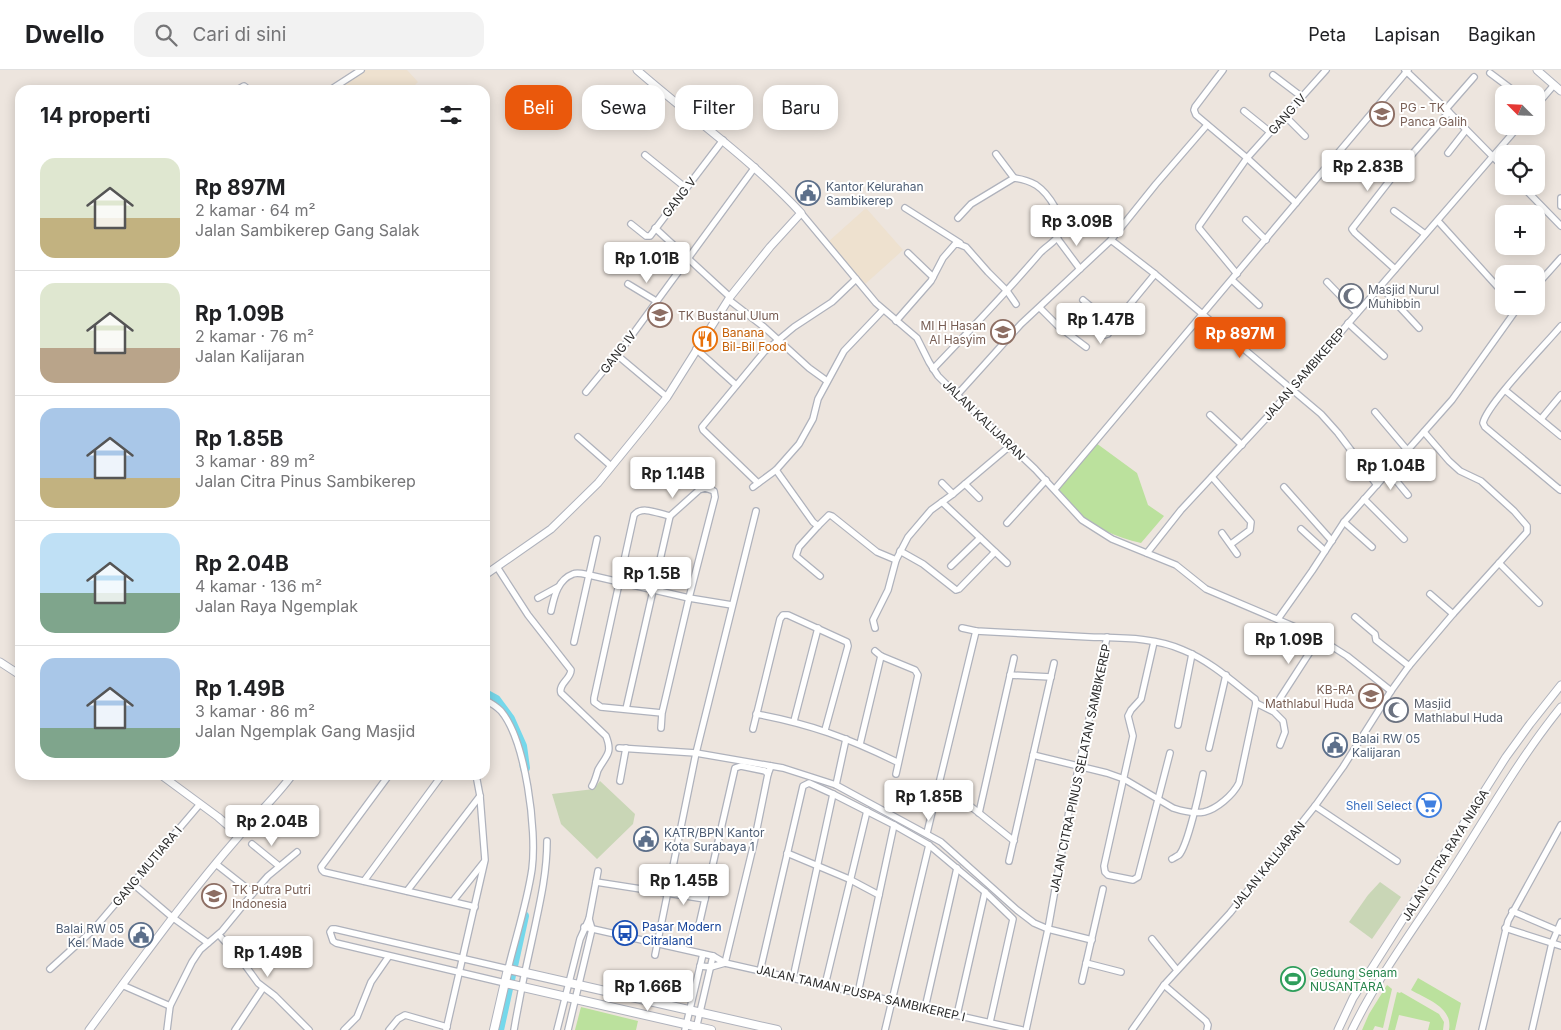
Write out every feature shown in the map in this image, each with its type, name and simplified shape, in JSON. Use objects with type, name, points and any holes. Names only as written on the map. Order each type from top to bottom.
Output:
[{"type":"main road","points":[[494,1030],[510,970],[777,1030]]},
{"type":"main road","points":[[507,983],[686,1027],[711,1030]]},
{"type":"street","points":[[338,85],[361,70]]},
{"type":"street","name":"JALAN KALIJARAN","points":[[637,70],[775,185],[883,310],[916,338],[933,369],[957,395],[1055,489],[1082,520],[1112,539],[1176,565],[1206,589],[1319,638],[1346,656],[1391,691]]},
{"type":"street","points":[[1223,70],[1194,110],[1196,115],[1296,203]]},
{"type":"street","name":"GANG IV","points":[[1237,274],[1199,227],[1247,158],[1326,70]]},
{"type":"street","points":[[1537,70],[1561,91]]},
{"type":"street","points":[[1055,489],[1407,71],[1493,158]]},
{"type":"street","points":[[1490,74],[1505,85]]},
{"type":"street","points":[[1272,75],[1302,97]]},
{"type":"street","points":[[1395,270],[1352,229],[1474,77]]},
{"type":"street","points":[[1545,96],[1554,85]]},
{"type":"street","points":[[1244,111],[1270,132]]},
{"type":"street","points":[[1285,116],[1305,136]]},
{"type":"street","points":[[957,395],[1021,324],[1111,240],[1207,125]]},
{"type":"street","points":[[1448,153],[1466,130]]},
{"type":"street","name":"JALAN SAMBIKEREP","points":[[1146,552],[1292,389],[1512,135]]},
{"type":"street","name":"GANG V","points":[[631,224],[648,237],[723,140]]},
{"type":"street","points":[[996,154],[1014,178]]},
{"type":"street","points":[[645,155],[686,188]]},
{"type":"street","name":"GANG IV","points":[[586,392],[617,355],[755,167]]},
{"type":"street","points":[[933,369],[1060,233],[1060,220],[1048,198],[1037,186],[1026,180],[1014,178],[971,204],[958,218]]},
{"type":"street","points":[[1531,195],[1561,226]]},
{"type":"street","points":[[1561,198],[1561,206]]},
{"type":"street","points":[[905,208],[966,247],[1007,291],[1016,304]]},
{"type":"street","points":[[1394,211],[1425,234]]},
{"type":"street","points":[[490,571],[551,529],[580,501],[611,466],[667,397],[729,299],[801,213]]},
{"type":"street","points":[[1246,220],[1266,240]]},
{"type":"street","points":[[1438,221],[1495,284]]},
{"type":"street","points":[[655,228],[729,299],[764,327],[808,368],[827,381]]},
{"type":"street","points":[[1057,238],[1080,269]]},
{"type":"street","points":[[1111,240],[1155,274],[1292,389],[1338,432],[1377,485]]},
{"type":"street","points":[[896,321],[933,277],[944,258],[957,243]]},
{"type":"street","points":[[908,253],[933,277]]},
{"type":"street","points":[[1545,276],[1561,258]]},
{"type":"street","points":[[1084,319],[1105,335],[1108,334],[1113,325],[1155,274]]},
{"type":"street","points":[[856,279],[832,302],[794,327],[764,352],[702,429],[755,485],[776,470],[794,451],[807,432],[818,398],[849,345],[883,310]]},
{"type":"street","points":[[1232,280],[1259,305]]},
{"type":"street","points":[[1328,282],[1358,313]]},
{"type":"street","points":[[628,284],[656,301]]},
{"type":"street","points":[[1381,287],[1419,328]]},
{"type":"street","points":[[1083,300],[1113,325]]},
{"type":"street","points":[[1040,308],[1058,326],[1086,348]]},
{"type":"street","points":[[1278,619],[1344,522],[1408,451],[1465,383],[1512,315]]},
{"type":"street","points":[[1348,323],[1384,356]]},
{"type":"street","points":[[1561,326],[1505,390],[1484,417],[1482,423],[1561,489]]},
{"type":"street","points":[[696,349],[736,385]]},
{"type":"street","points":[[617,355],[667,397]]},
{"type":"street","points":[[1505,390],[1561,436]]},
{"type":"street","points":[[1541,419],[1561,395]]},
{"type":"street","points":[[1376,412],[1408,451]]},
{"type":"street","points":[[1210,415],[1242,445]]},
{"type":"street","name":"JALAN KALIJARAN","points":[[1132,1030],[1164,985],[1230,913],[1315,806],[1356,748],[1391,691],[1410,666],[1453,614],[1528,530],[1528,526],[1514,511],[1481,481],[1460,471],[1424,432]]},
{"type":"street","points":[[578,437],[611,466]]},
{"type":"street","points":[[875,628],[873,620],[888,590],[900,551],[926,514],[1011,445]]},
{"type":"street","points":[[776,470],[810,518],[818,526]]},
{"type":"street","points":[[1385,475],[1390,479],[1394,478],[1408,495]]},
{"type":"street","points":[[1212,477],[1251,522],[1250,530],[1231,544]]},
{"type":"street","points":[[1007,524],[1046,480]]},
{"type":"street","points":[[942,483],[953,494]]},
{"type":"street","points":[[965,484],[979,498]]},
{"type":"street","points":[[1284,486],[1332,540]]},
{"type":"street","points":[[626,709],[670,516],[699,490],[705,488],[714,492],[715,497],[662,712],[661,728]]},
{"type":"street","points":[[1364,499],[1404,539]]},
{"type":"street","points":[[942,502],[1007,563]]},
{"type":"street","points":[[662,712],[601,707],[594,702],[594,698],[634,515],[639,510],[644,510],[670,516]]},
{"type":"street","points":[[654,956],[696,753],[756,511]]},
{"type":"street","points":[[820,576],[796,556],[799,547],[829,515],[877,552],[896,560]]},
{"type":"street","points":[[1344,522],[1372,548]]},
{"type":"street","points":[[1301,529],[1325,551]]},
{"type":"street","points":[[1222,532],[1237,554]]},
{"type":"street","points":[[574,642],[597,538]]},
{"type":"street","points":[[951,566],[980,538]]},
{"type":"street","points":[[900,551],[922,564],[956,590],[959,590],[995,552]]},
{"type":"street","points":[[1499,563],[1539,603]]},
{"type":"street","points":[[497,567],[528,616],[571,670],[571,674],[561,687],[561,693],[606,736],[609,751],[592,786]]},
{"type":"street","points":[[538,598],[558,587],[575,573],[732,606]]},
{"type":"street","points":[[551,611],[558,587]]},
{"type":"street","points":[[1430,594],[1453,614]]},
{"type":"street","points":[[753,729],[780,619],[783,615],[788,615],[847,642],[848,646],[825,730]]},
{"type":"street","points":[[1355,618],[1375,634],[1376,640],[1410,666]]},
{"type":"street","points":[[794,722],[818,628]]},
{"type":"street","points":[[962,628],[976,631],[1107,637],[1174,646],[1192,654],[1226,675],[1255,699],[1256,703],[1239,783],[1236,789],[1221,803],[1206,812],[1194,813],[1173,808],[1124,779],[1033,755]]},
{"type":"street","points":[[927,833],[976,631]]},
{"type":"street","name":"JALAN CITRA PINUS SELATAN SAMBIKEREP","points":[[1026,1030],[1048,929],[1067,819],[1107,637]]},
{"type":"street","points":[[1276,703],[1319,638]]},
{"type":"street","points":[[1154,642],[1141,699],[1128,716],[1134,736],[1104,866],[1105,872],[1108,875],[1130,880],[1137,878],[1170,753]]},
{"type":"street","points":[[875,651],[881,656],[915,670],[918,675],[897,762],[896,774]]},
{"type":"street","points":[[1178,726],[1192,654]]},
{"type":"street","points":[[860,744],[881,656]]},
{"type":"street","points":[[979,813],[1014,658]]},
{"type":"street","points":[[0,662],[15,672]]},
{"type":"street","points":[[1009,861],[1054,663]]},
{"type":"street","points":[[1010,675],[1051,677]]},
{"type":"street","points":[[1209,748],[1226,675]]},
{"type":"street","name":"JALAN CITRA RAYA NIAGA","points":[[1338,1030],[1353,998],[1506,757],[1561,685]]},
{"type":"street","points":[[490,702],[502,713],[517,742],[527,783],[533,840],[530,879],[510,970],[463,957],[335,929],[330,930],[333,941],[336,943],[507,983]]},
{"type":"street","points":[[1256,703],[1274,712],[1284,721],[1285,732],[1280,745]]},
{"type":"street","name":"JALAN CITRA RAYA NIAGA","points":[[1352,1030],[1365,1004],[1450,874],[1518,764],[1561,707]]},
{"type":"street","points":[[756,714],[825,730],[897,762]]},
{"type":"street","points":[[836,785],[846,739]]},
{"type":"street","points":[[619,748],[696,753],[783,768],[836,785],[927,833],[961,858],[1017,910],[1034,922],[1048,929],[1092,940]]},
{"type":"street","points":[[620,782],[626,748]]},
{"type":"street","points":[[699,925],[735,768],[741,766],[765,771],[768,774]]},
{"type":"street","points":[[584,927],[713,956],[725,963],[771,766]]},
{"type":"street","points":[[1172,859],[1181,852],[1194,813],[1203,774]]},
{"type":"street","points":[[167,780],[239,835]]},
{"type":"street","points":[[89,1030],[172,917],[239,835],[288,780]]},
{"type":"street","points":[[385,780],[321,867],[322,870],[475,907]]},
{"type":"street","points":[[364,881],[438,780]]},
{"type":"street","points":[[389,1030],[398,1019],[405,1015],[446,1028],[485,860],[477,780]]},
{"type":"street","points":[[760,971],[803,786],[810,784],[867,811],[929,845],[985,892],[1013,919],[990,1022]]},
{"type":"street","points":[[792,978],[833,794]]},
{"type":"street","points":[[408,891],[480,796]]},
{"type":"street","name":"GANG MUTIARA I","points":[[50,970],[87,936],[200,804]]},
{"type":"street","points":[[969,805],[1014,841]]},
{"type":"street","points":[[1315,806],[1397,861]]},
{"type":"street","points":[[825,985],[849,879],[867,811]]},
{"type":"street","points":[[1482,1030],[1505,928],[1512,911],[1561,824]]},
{"type":"street","points":[[858,993],[894,825]]},
{"type":"street","points":[[514,1030],[520,986],[544,884],[547,864],[547,841]]},
{"type":"street","points":[[252,844],[279,866]]},
{"type":"street","points":[[885,1030],[929,845]]},
{"type":"street","points":[[168,1030],[170,1006],[192,962],[208,943],[219,935],[253,893],[279,866],[297,852]]},
{"type":"street","points":[[787,853],[818,864],[879,895]]},
{"type":"street","points":[[453,902],[485,860]]},
{"type":"street","points":[[216,864],[253,893]]},
{"type":"street","points":[[1438,866],[1450,874]]},
{"type":"street","points":[[925,1008],[957,868]]},
{"type":"street","points":[[557,1030],[580,939],[589,919],[598,871]]},
{"type":"street","points":[[596,882],[705,899]]},
{"type":"street","points":[[132,883],[172,917],[208,943]]},
{"type":"street","points":[[1082,981],[1104,889]]},
{"type":"street","points":[[957,1015],[985,892]]},
{"type":"street","points":[[1512,911],[1559,931]]},
{"type":"street","points":[[568,1030],[590,941],[592,929],[589,919]]},
{"type":"street","points":[[1532,1030],[1552,943],[1559,931],[1561,922]]},
{"type":"street","points":[[1505,928],[1561,946]]},
{"type":"street","points":[[219,935],[240,957],[264,988],[275,996],[309,1030]]},
{"type":"street","points":[[1152,938],[1177,970]]},
{"type":"street","points":[[580,939],[590,941]]},
{"type":"street","points":[[686,1027],[703,954]]},
{"type":"street","points":[[344,1030],[357,1017],[371,982],[389,956]]},
{"type":"street","points":[[696,1028],[713,956]]},
{"type":"street","name":"JALAN TAMAN PUSPA SAMBIKEREP I","points":[[700,966],[711,967],[725,963],[1022,1030]]},
{"type":"street","points":[[1086,963],[1121,972]]},
{"type":"street","points":[[122,985],[170,1006]]},
{"type":"street","points":[[1164,985],[1206,1021],[1208,1025],[1206,1030]]},
{"type":"street","points":[[235,1030],[264,988]]},
{"type":"street","points":[[432,1030],[436,1024]]},
{"type":"shaded area","points":[[363,70],[407,70],[418,82],[415,85],[341,85]]},
{"type":"shaded area","points":[[866,208],[903,250],[863,286],[828,242]]},
{"type":"green space","points":[[1096,443],[1137,473],[1148,505],[1164,516],[1141,543],[1114,535],[1097,526],[1072,507],[1057,488]]},
{"type":"green space","points":[[600,781],[635,814],[633,824],[597,859],[561,824],[552,794],[594,789]]},
{"type":"green space","points":[[1380,882],[1401,897],[1372,939],[1349,922],[1368,895]]},
{"type":"green space","points":[[1418,978],[1461,1003],[1455,1030],[1449,1030],[1447,1015],[1438,1005],[1411,990]]},
{"type":"green space","points":[[1387,985],[1392,989],[1383,1028],[1375,1026],[1373,1030],[1362,1030],[1369,1014]]},
{"type":"green space","points":[[1397,992],[1401,992],[1439,1014],[1444,1022],[1443,1030],[1428,1030],[1430,1022],[1399,1015],[1395,1030],[1388,1030]]},
{"type":"green space","points":[[581,1007],[638,1021],[636,1030],[575,1030]]},
{"type":"waterway","points":[[490,697],[496,700],[510,719],[522,746],[525,768]]},
{"type":"waterway","points":[[499,1030],[524,916]]},
{"type":"place","name":"PG - TK Panca Galih","points":[[1382,114]]},
{"type":"place","name":"Kantor Kelurahan Sambikerep","points":[[808,193]]},
{"type":"place","name":"Masjid Nurul Muhibbin","points":[[1351,296]]},
{"type":"place","name":"TK Bustanul Ulum","points":[[660,315]]},
{"type":"place","name":"MI H Hasan Al Hasyim","points":[[1003,332]]},
{"type":"place","name":"Banana Bil-Bil Food","points":[[705,339]]},
{"type":"place","name":"KB-RA Mathlabul Huda","points":[[1371,696]]},
{"type":"place","name":"Masjid Mathlabul Huda","points":[[1396,710]]},
{"type":"place","name":"Balai RW 05 Kalijaran","points":[[1335,745]]},
{"type":"place","name":"Shell Select","points":[[1429,805]]},
{"type":"place","name":"KATR/BPN Kantor Kota Surabaya 1","points":[[646,839]]},
{"type":"place","name":"TK Putra Putri Indonesia","points":[[214,896]]},
{"type":"place","name":"Pasar Modern Citraland","points":[[625,933]]},
{"type":"place","name":"Balai RW 05 Kel. Made","points":[[141,935]]},
{"type":"place","name":"Gedung Senam NUSANTARA","points":[[1293,979]]}]
